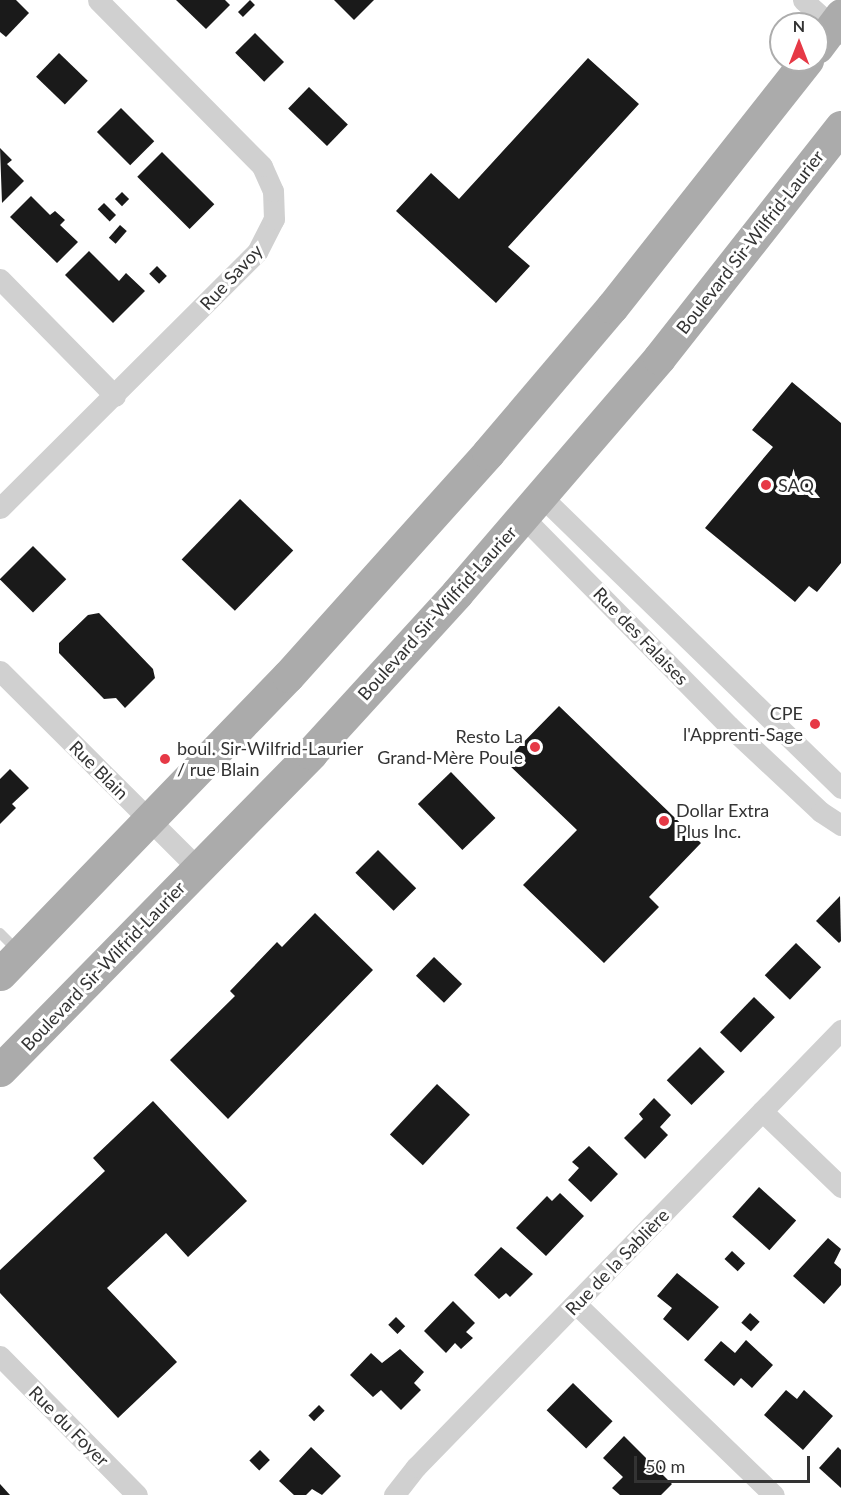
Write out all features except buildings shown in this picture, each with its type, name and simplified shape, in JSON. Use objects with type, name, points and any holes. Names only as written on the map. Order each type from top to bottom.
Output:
[{"type":"main road","points":[[7,954],[150,820],[288,676],[488,453],[612,307],[798,72]]},
{"type":"main road","name":"Boulevard Sir-Wilfrid-Laurier","points":[[0,1071],[311,753],[532,506],[666,349],[841,127]]},
{"type":"street","name":"Rue Savoy","points":[[0,508],[115,396],[263,244],[271,228],[275,201],[262,166],[98,0]]},
{"type":"street","points":[[803,0],[834,33]]},
{"type":"street","points":[[0,279],[115,396]]},
{"type":"street","name":"Rue des Falaises","points":[[532,506],[841,788]]},
{"type":"street","name":"Rue des Falaises","points":[[532,506],[729,726],[821,812],[841,825]]},
{"type":"street","name":"Rue Blain","points":[[0,671],[198,868]]},
{"type":"street","name":"Rue de la Sablière","points":[[394,1495],[416,1467],[841,1030]]},
{"type":"street","points":[[762,1111],[841,1187]]},
{"type":"street","points":[[576,1304],[774,1495]]},
{"type":"street","name":"Rue du Foyer","points":[[0,1356],[137,1495]]},
{"type":"place","name":"SAQ","points":[[766,485]]},
{"type":"place","name":"CPE l'Apprenti-Sage","points":[[815,724]]},
{"type":"place","name":"Resto La Grand-Mère Poule","points":[[535,747]]},
{"type":"place","name":"boul. Sir-Wilfrid-Laurier / rue Blain","points":[[165,759]]},
{"type":"place","name":"Dollar Extra Plus Inc.","points":[[664,821]]}]
